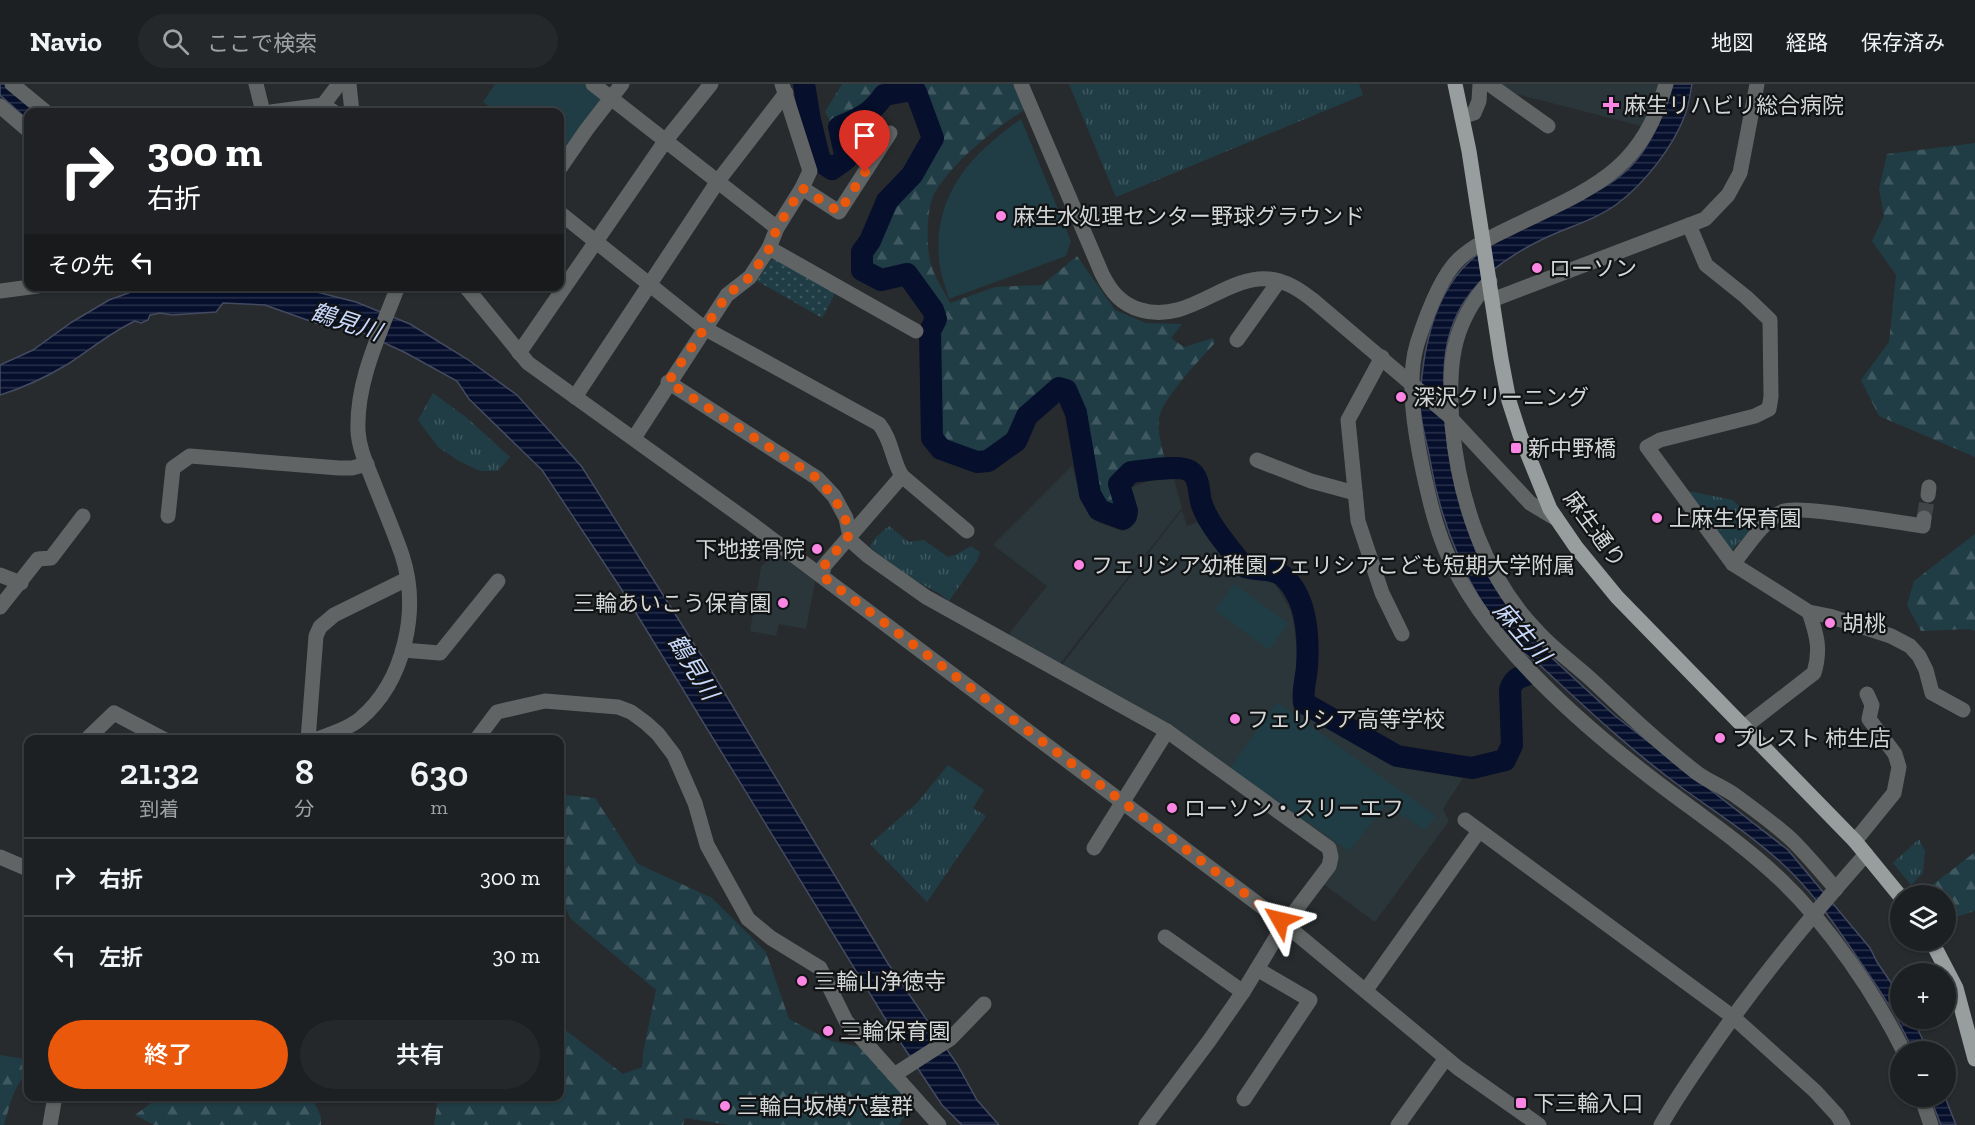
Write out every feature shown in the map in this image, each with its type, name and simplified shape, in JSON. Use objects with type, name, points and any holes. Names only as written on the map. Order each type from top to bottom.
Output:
[{"type":"main road","name":"麻生通り","points":[[1455,84],[1509,401],[1531,464],[1555,518],[1617,597],[1855,842],[1891,885]]},
{"type":"main road","points":[[1937,951],[1956,988],[1975,1059]]},
{"type":"street","points":[[12,84],[41,108]]},
{"type":"street","points":[[256,84],[262,108]]},
{"type":"street","points":[[329,108],[339,84]]},
{"type":"street","points":[[349,84],[352,108]]},
{"type":"street","points":[[593,84],[777,228]]},
{"type":"street","points":[[564,162],[622,84]]},
{"type":"street","points":[[564,289],[666,140],[711,84]]},
{"type":"street","points":[[1021,84],[1102,274],[1116,296],[1138,309],[1150,313],[1163,313],[1178,310],[1245,282],[1258,279],[1279,281],[1300,291],[1416,386],[1450,417],[1530,503],[1555,518]]},
{"type":"street","points":[[1462,117],[1474,113],[1479,101],[1479,84]]},
{"type":"street","points":[[1489,84],[1548,126]]},
{"type":"street","points":[[1666,84],[1661,104],[1647,134],[1635,151],[1616,170],[1596,185],[1566,202],[1483,242],[1458,260],[1432,301],[1416,349],[1416,386],[1421,460],[1436,526],[1463,586],[1489,626],[1580,719],[1757,859],[1815,912],[1876,1003],[1898,1041]]},
{"type":"street","points":[[1492,300],[1705,219],[1719,207],[1740,173],[1757,84]]},
{"type":"street","points":[[575,397],[718,182],[784,89]]},
{"type":"street","points":[[634,438],[668,382],[727,295],[750,277],[769,249],[777,228],[810,171],[784,89]]},
{"type":"street","points":[[0,106],[24,127]]},
{"type":"street","points":[[802,188],[839,212],[890,133]]},
{"type":"street","points":[[564,216],[704,328],[879,424],[887,434],[902,476],[967,531]]},
{"type":"street","points":[[1689,225],[1706,265],[1754,303],[1770,320],[1771,398],[1769,409],[1755,416],[1659,440],[1647,447],[1733,564],[1809,612],[1891,636],[1910,646],[1919,656],[1926,670],[1932,693],[1963,710]]},
{"type":"street","points":[[769,249],[916,331]]},
{"type":"street","points":[[1237,340],[1279,281]]},
{"type":"street","points":[[1490,281],[1474,298],[1458,332],[1450,376],[1450,417],[1464,500],[1483,549],[1506,592],[1537,632],[1655,738],[1700,774],[1734,794],[1793,840],[1834,891]]},
{"type":"street","points":[[0,291],[24,288]]},
{"type":"street","points":[[327,735],[352,724],[367,712],[392,677],[406,640],[409,617],[403,557],[360,442],[359,411],[365,376],[396,291]]},
{"type":"street","points":[[472,291],[528,363],[822,576],[1123,802],[1286,925],[1446,1058],[1539,1125]]},
{"type":"street","points":[[519,354],[563,291]]},
{"type":"street","points":[[1382,357],[1348,420],[1358,521],[1382,593],[1402,634]]},
{"type":"street","points":[[668,382],[817,478],[834,496],[846,518],[851,541],[868,556],[926,597],[1167,731],[1329,848],[1331,857],[1329,866],[1280,931],[1243,992],[1146,1125]]},
{"type":"street","points":[[168,516],[173,468],[190,456],[339,468],[352,468],[367,464]]},
{"type":"street","points":[[1257,460],[1311,481],[1355,493]]},
{"type":"street","points":[[822,576],[824,566],[902,476]]},
{"type":"street","points":[[1733,564],[1769,521],[1786,510],[1806,510],[1923,526],[1924,518]]},
{"type":"street","points":[[0,607],[38,559],[51,558],[83,516]]},
{"type":"street","points":[[0,575],[21,583]]},
{"type":"street","points":[[308,735],[316,636],[320,627],[334,615],[407,579]]},
{"type":"street","points":[[403,650],[440,653],[498,581]]},
{"type":"street","points":[[1743,728],[1814,673],[1819,650],[1818,638],[1809,612]]},
{"type":"street","points":[[1855,842],[1894,793],[1899,766],[1895,754],[1869,719],[1872,705],[1867,694]]},
{"type":"street","points":[[480,735],[497,712],[545,700],[618,708],[631,712],[646,723],[675,754],[695,803],[706,844],[748,919],[771,938],[820,968],[846,1021],[939,1125]]},
{"type":"street","points":[[91,735],[114,713],[156,735]]},
{"type":"street","points":[[1094,848],[1167,731]]},
{"type":"street","points":[[1465,820],[1733,1017],[1815,1091],[1843,1125]]},
{"type":"street","points":[[1366,990],[1479,831]]},
{"type":"street","points":[[1661,1125],[1684,1086],[1733,1017],[1815,912],[1866,854]]},
{"type":"street","points":[[0,857],[24,867]]},
{"type":"street","points":[[1165,937],[1243,992]]},
{"type":"street","points":[[1244,1099],[1310,1000],[1257,969]]},
{"type":"street","points":[[894,1075],[950,1039],[984,1004]]},
{"type":"street","points":[[1398,1125],[1446,1058]]},
{"type":"street","points":[[50,1125],[53,1101]]},
{"type":"street","points":[[1925,1107],[1931,1125]]},
{"type":"shaded area","name":"麻生リハビリ総合病院","points":[[1499,84],[1663,84],[1649,128],[1504,91]]},
{"type":"shaded area","name":"フェリシア幼稚園フェリシアこども短期大学附属","points":[[1072,466],[1083,504],[1099,523],[1123,531],[1132,525],[1138,511],[1131,488],[1151,480],[1174,479],[1182,508],[1059,665],[1011,640],[1010,632],[1047,586],[993,545]]},
{"type":"shaded area","name":"フェリシア高等学校","points":[[1182,510],[1187,526],[1197,522],[1239,574],[1273,581],[1280,592],[1291,611],[1294,626],[1298,660],[1294,702],[1302,711],[1393,766],[1463,778],[1443,809],[1449,821],[1375,922],[1322,883],[1335,856],[1061,666]]},
{"type":"shaded area","name":"三輪あいこう保育園","points":[[775,551],[813,578],[815,582],[806,629],[779,624],[776,636],[750,631],[761,567]]},
{"type":"green space","points":[[495,84],[584,84],[605,99],[564,156],[564,108],[491,108],[483,102]]},
{"type":"green space","points":[[842,84],[1013,84],[1024,110],[999,127],[964,157],[944,180],[932,199],[928,228],[929,258],[950,303],[995,287],[1042,285],[1077,256],[1115,310],[1146,323],[1182,324],[1171,338],[1184,347],[1213,338],[1215,343],[1183,379],[1162,410],[1159,429],[1165,460],[1133,464],[1117,474],[1113,490],[1122,511],[1105,507],[1095,497],[1092,483],[1096,466],[1085,456],[1079,446],[1077,436],[1078,396],[1073,387],[1062,379],[1031,399],[1001,441],[987,454],[977,456],[967,454],[944,443],[936,436],[926,407],[926,386],[934,356],[939,347],[933,336],[942,320],[928,305],[904,271],[885,277],[870,268],[871,254],[885,225],[891,205],[917,175],[934,137],[919,96],[921,86],[886,88],[831,123],[825,112]]},
{"type":"green space","points":[[1069,84],[1359,84],[1363,95],[1116,197]]},
{"type":"green space","name":"麻生水処理センター野球グラウンド","points":[[1021,119],[1071,241],[1066,256],[949,299],[940,268],[938,243],[947,200],[969,164],[1002,133]]},
{"type":"green space","points":[[1975,143],[1975,457],[1879,416],[1861,380],[1889,342],[1896,275],[1872,241],[1884,216],[1879,189],[1887,154]]},
{"type":"green space","points":[[773,257],[836,292],[822,318],[757,281]]},
{"type":"green space","points":[[433,393],[467,418],[510,457],[498,471],[480,471],[438,447],[418,420]]},
{"type":"green space","points":[[1688,491],[1733,500],[1756,524],[1731,551]]},
{"type":"green space","points":[[889,526],[909,542],[924,540],[948,557],[971,546],[980,552],[977,561],[949,601],[907,576],[870,547],[875,538]]},
{"type":"green space","points":[[1975,534],[1975,631],[1969,629],[1921,631],[1907,605],[1914,581]]},
{"type":"green space","points":[[1234,584],[1288,623],[1269,650],[1215,610]]},
{"type":"green space","points":[[1277,702],[1436,816],[1425,830],[1386,805],[1349,851],[1230,768]]},
{"type":"green space","points":[[948,765],[984,790],[973,808],[986,816],[927,902],[870,844],[916,804]]},
{"type":"green space","points":[[566,795],[595,798],[638,864],[712,898],[766,952],[789,1019],[831,1041],[861,1047],[912,1105],[899,1125],[729,1125],[685,1118],[683,1125],[434,1125],[438,1101],[564,1101],[564,1029],[623,1074],[642,1067],[656,990],[570,918],[564,904]]},
{"type":"green space","points":[[1919,839],[1925,851],[1923,873],[1911,885],[1893,863]]},
{"type":"green space","points":[[1975,852],[1975,911],[1956,917],[1956,885],[1932,885]]},
{"type":"green space","points":[[0,1055],[24,1059],[24,1077],[15,1090],[4,1125],[0,1125]]},
{"type":"green space","points":[[154,1101],[314,1101],[321,1117],[321,1125],[154,1125],[135,1115]]},
{"type":"water","points":[[0,84],[5,84],[33,108],[24,108],[24,116],[0,95]]},
{"type":"water","name":"麻生川","points":[[1672,84],[1692,84],[1680,127],[1666,152],[1638,186],[1609,210],[1543,239],[1502,263],[1471,292],[1451,329],[1446,351],[1445,394],[1457,452],[1468,527],[1477,554],[1494,585],[1526,626],[1550,651],[1552,658],[1614,715],[1788,850],[1870,948],[1890,981],[1890,1008],[1819,904],[1779,860],[1648,761],[1514,644],[1498,626],[1471,582],[1449,534],[1441,509],[1422,425],[1420,396],[1428,340],[1437,311],[1448,287],[1479,253],[1519,229],[1601,189],[1629,168],[1646,147],[1664,110]]},
{"type":"water","name":"鶴見川","points":[[134,291],[313,291],[356,302],[410,324],[467,359],[517,395],[582,467],[715,677],[887,962],[957,1064],[977,1100],[999,1125],[962,1125],[942,1105],[891,1028],[620,587],[542,470],[469,399],[457,381],[357,330],[327,327],[265,305],[223,303],[216,312],[172,315],[160,313],[150,315],[148,320],[141,323],[135,321],[44,377],[0,395],[0,365],[33,350],[72,322],[109,300]]},
{"type":"water","points":[[1902,1029],[1918,1029],[1923,1041],[1908,1041]]},
{"type":"water","points":[[1934,1107],[1949,1107],[1956,1125],[1941,1125]]},
{"type":"waterway","name":"麻生川","points":[[804,84],[820,161],[832,169],[846,159],[839,127],[864,115],[884,95],[912,90],[916,92],[933,138],[912,175],[887,201],[870,241],[862,252],[862,270],[881,280],[907,274],[933,310],[936,319],[930,331],[932,438],[941,449],[977,462],[988,461],[1016,441],[1027,416],[1059,388],[1066,390],[1076,413],[1090,494],[1099,510],[1123,519],[1126,516],[1127,511],[1119,484],[1131,472],[1170,468],[1190,471],[1196,478],[1202,505],[1210,521],[1243,566],[1279,573],[1297,595],[1302,606],[1307,631],[1304,703],[1397,756],[1472,768],[1505,760],[1512,745],[1510,690],[1516,680],[1526,675]]},
{"type":"tunnel","points":[[1924,518],[1928,495]]},
{"type":"place","name":"麻生リハビリ総合病院","points":[[1611,105]]},
{"type":"place","name":"麻生水処理センター野球グラウンド","points":[[1001,216]]},
{"type":"place","name":"ローソン","points":[[1537,268]]},
{"type":"place","name":"深沢クリーニング","points":[[1401,397]]},
{"type":"place","name":"新中野橋","points":[[1516,448]]},
{"type":"place","name":"上麻生保育園","points":[[1657,518]]},
{"type":"place","name":"下地接骨院","points":[[817,549]]},
{"type":"place","name":"フェリシア幼稚園フェリシアこども短期大学附属","points":[[1079,565]]},
{"type":"place","name":"三輪あいこう保育園","points":[[783,603]]},
{"type":"place","name":"胡桃","points":[[1830,623]]},
{"type":"place","name":"フェリシア高等学校","points":[[1235,719]]},
{"type":"place","name":"プレスト 柿生店","points":[[1720,738]]},
{"type":"place","name":"ローソン・スリーエフ","points":[[1172,808]]},
{"type":"place","name":"三輪山浄徳寺","points":[[802,981]]},
{"type":"place","name":"三輪保育園","points":[[828,1031]]},
{"type":"place","name":"下三輪入口","points":[[1521,1103]]},
{"type":"place","name":"三輪白坂横穴墓群","points":[[725,1106]]},
{"type":"route","points":[[865,172],[839,212],[802,188],[777,228],[769,249],[750,277],[727,295],[668,382],[817,478],[834,496],[846,518],[850,534],[824,566],[822,576],[1280,920]]}]
